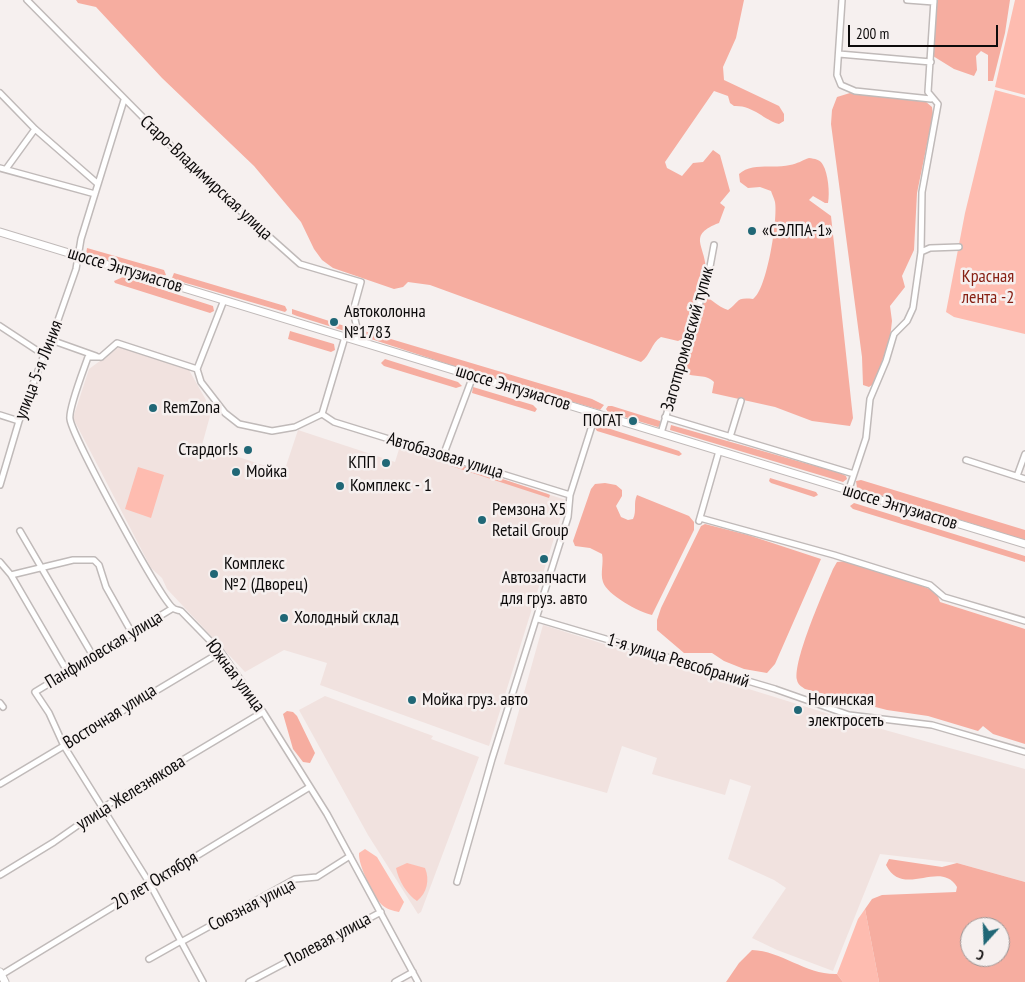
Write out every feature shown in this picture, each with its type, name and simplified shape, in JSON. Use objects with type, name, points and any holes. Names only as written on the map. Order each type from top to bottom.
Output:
[{"type":"main road","name":"шоссе Энтузиастов","points":[[0,232],[596,413],[848,492],[1025,544]]},
{"type":"street","name":"Старо-Владимирская улица","points":[[27,0],[200,175],[300,264],[361,282],[353,311],[360,342]]},
{"type":"street","points":[[842,0],[838,81],[844,88],[931,99],[938,104],[922,192],[921,252],[913,308],[907,321],[894,334],[886,361],[870,398],[866,438],[848,492]]},
{"type":"street","points":[[907,0],[934,1],[928,92],[931,99]]},
{"type":"street","points":[[839,54],[931,62]]},
{"type":"street","points":[[0,93],[35,129],[98,184]]},
{"type":"street","name":"улица 5-я Линия","points":[[0,485],[19,422],[44,355],[52,340],[76,269],[95,194],[124,100]]},
{"type":"street","points":[[35,129],[3,168],[95,194]]},
{"type":"street","name":"Заготпромовский тупик","points":[[661,433],[664,417],[709,272],[714,245]]},
{"type":"street","points":[[921,252],[930,248],[959,246]]},
{"type":"street","points":[[224,300],[197,369],[201,382],[212,398],[225,413],[239,424],[272,432],[295,427],[322,414],[345,337]]},
{"type":"street","points":[[0,326],[44,355]]},
{"type":"street","points":[[52,340],[102,358],[117,344],[197,369]]},
{"type":"street","name":"Южная улица","points":[[102,358],[88,357],[71,406],[70,419],[94,472],[146,568],[173,608],[180,611],[221,652],[263,712],[308,788],[327,814],[418,982]]},
{"type":"street","points":[[443,456],[473,376]]},
{"type":"street","points":[[730,437],[741,401]]},
{"type":"street","points":[[456,882],[492,759],[538,619],[568,517],[570,495],[596,413]]},
{"type":"street","name":"Автобазовая улица","points":[[322,414],[334,422],[570,495]]},
{"type":"street","points":[[0,415],[19,422]]},
{"type":"street","points":[[664,417],[854,474]]},
{"type":"street","points":[[719,451],[699,519],[834,555],[930,585],[944,596],[1025,621]]},
{"type":"street","points":[[1017,476],[1025,454]]},
{"type":"street","points":[[966,460],[1025,479]]},
{"type":"street","points":[[20,532],[93,656]]},
{"type":"street","points":[[11,575],[74,560],[94,560],[99,565],[106,586],[132,633]]},
{"type":"street","points":[[0,562],[11,575],[67,672]]},
{"type":"street","name":"Панфиловская улица","points":[[64,746],[49,713],[35,692],[173,608]]},
{"type":"street","name":"1-я улица Ревсобраний","points":[[538,619],[775,689],[849,715],[932,725],[1025,752]]},
{"type":"street","name":"Восточная улица","points":[[0,784],[221,652]]},
{"type":"street","name":"улица Железнякова","points":[[0,875],[54,842],[104,807],[263,712]]},
{"type":"street","points":[[64,746],[104,807],[150,884],[202,982]]},
{"type":"street","name":"20 лет Октября","points":[[2,976],[308,788]]},
{"type":"street","name":"Союзная улица","points":[[148,959],[295,880],[317,877],[350,856]]},
{"type":"street","name":"Полевая улица","points":[[248,982],[380,912]]},
{"type":"street","points":[[395,982],[412,972]]},
{"type":"shaded area","points":[[76,0],[744,0],[736,38],[723,67],[724,80],[779,106],[784,114],[784,121],[779,124],[753,110],[734,106],[730,103],[728,96],[714,91],[665,162],[667,168],[682,176],[693,163],[703,162],[713,150],[720,155],[730,191],[720,203],[725,207],[719,223],[709,227],[701,236],[700,242],[706,269],[684,338],[678,341],[661,337],[655,342],[641,362],[430,285],[408,282],[403,287],[394,289],[333,268],[322,260],[314,249],[301,222],[254,166],[162,78],[96,7],[78,3]]},
{"type":"shaded area","points":[[936,0],[1010,0],[1005,33],[993,81],[988,81],[988,55],[981,51],[976,56],[977,70],[974,76],[954,69],[933,56]]},
{"type":"shaded area","points":[[850,93],[925,101],[932,107],[933,115],[917,193],[914,250],[902,276],[905,287],[890,306],[892,321],[890,338],[875,383],[869,387],[863,385],[862,357],[831,124],[832,110],[837,97]]},
{"type":"shaded area","points":[[809,158],[822,163],[828,183],[828,203],[813,196],[809,200],[831,216],[853,418],[850,426],[812,421],[775,407],[712,393],[714,382],[706,377],[690,375],[682,370],[704,297],[728,310],[740,299],[753,299],[758,293],[767,269],[775,223],[775,201],[771,191],[760,187],[748,188],[740,182],[739,174],[750,168],[790,165]]},
{"type":"shaded area","points":[[87,248],[164,270],[166,275],[163,276],[86,254]]},
{"type":"shaded area","points":[[174,273],[285,306],[287,310],[285,312],[179,281],[172,278]]},
{"type":"shaded area","points":[[123,277],[213,306],[214,311],[210,313],[115,283],[114,281]]},
{"type":"shaded area","points":[[292,309],[354,329],[356,332],[351,333],[297,316],[292,314]]},
{"type":"shaded area","points":[[290,331],[334,344],[335,350],[331,352],[288,339]]},
{"type":"shaded area","points":[[364,331],[592,399],[604,405],[600,410],[472,372],[365,337]]},
{"type":"shaded area","points":[[119,347],[189,370],[206,400],[210,416],[202,445],[284,472],[298,430],[395,462],[400,446],[566,500],[489,746],[320,685],[327,663],[284,650],[245,672],[167,589],[162,578],[151,568],[73,418],[89,369]]},
{"type":"shaded area","points":[[385,359],[458,382],[462,386],[456,388],[384,366],[381,363]]},
{"type":"shaded area","points":[[473,387],[533,405],[537,409],[535,412],[472,393]]},
{"type":"shaded area","points":[[608,406],[660,421],[661,425],[658,427],[608,412],[606,409]]},
{"type":"shaded area","points":[[598,425],[679,451],[682,454],[679,456],[597,431],[595,428]]},
{"type":"shaded area","points":[[671,425],[840,473],[846,476],[847,479],[843,482],[670,430]]},
{"type":"shaded area","points":[[451,462],[548,494],[550,495],[549,498],[451,466],[449,463]]},
{"type":"shaded area","points":[[770,478],[816,492],[818,495],[814,497],[771,483],[769,481]]},
{"type":"shaded area","points":[[861,480],[1025,530],[1025,540],[857,488],[856,481]]},
{"type":"shaded area","points":[[595,484],[616,485],[622,490],[622,496],[616,506],[621,517],[628,520],[633,519],[637,495],[689,516],[694,522],[694,530],[652,615],[632,607],[611,592],[602,579],[602,554],[590,548],[575,546],[573,541],[591,489]]},
{"type":"shaded area","points":[[854,503],[1025,556],[1025,562],[853,509],[850,506]]},
{"type":"shaded area","points":[[705,524],[748,535],[821,559],[775,664],[767,673],[744,669],[724,661],[712,653],[684,653],[657,630],[657,620],[661,608],[701,526]]},
{"type":"shaded area","points":[[847,561],[891,574],[932,590],[937,594],[940,602],[1025,629],[1025,744],[993,734],[983,726],[978,731],[928,716],[887,710],[805,689],[798,683],[797,670],[810,625],[837,562]]},
{"type":"shaded area","points":[[543,625],[842,718],[1025,769],[1025,882],[957,863],[880,854],[833,971],[777,950],[752,938],[786,888],[774,880],[728,859],[751,786],[730,779],[725,795],[652,774],[657,758],[622,746],[607,793],[504,764]]},
{"type":"shaded area","points":[[325,696],[433,736],[431,739],[479,757],[421,912],[418,914],[368,835],[299,710]]},
{"type":"shaded area","points":[[287,711],[293,712],[297,716],[315,753],[310,763],[303,762],[293,749],[283,714]]},
{"type":"shaded area","points":[[889,859],[942,867],[957,863],[1025,882],[1025,982],[879,982],[865,909],[872,899],[882,895],[956,892],[957,887],[950,879],[941,877],[911,880],[893,875],[886,865]]},
{"type":"shaded area","points":[[752,950],[774,954],[815,971],[837,974],[843,982],[726,982],[739,963]]},
{"type":"green space","points":[[1015,0],[1025,0],[1025,95],[995,87]]},
{"type":"green space","name":"Красная лента -2","points":[[995,90],[1025,98],[1025,334],[954,317],[946,312],[965,213]]},
{"type":"green space","points":[[138,467],[164,475],[151,518],[125,509]]},
{"type":"green space","points":[[365,849],[377,857],[404,902],[399,912],[383,906],[370,887],[359,858],[359,853]]},
{"type":"green space","points":[[407,863],[425,868],[427,873],[425,890],[417,901],[406,891],[397,872],[396,868]]},
{"type":"green space","points":[[865,909],[879,982],[843,982],[837,974],[858,919]]},
{"type":"place","name":"«СЭЛПА-1»","points":[[752,231]]},
{"type":"place","name":"Автоколонна №1783","points":[[334,322]]},
{"type":"place","name":"RemZona","points":[[153,408]]},
{"type":"place","name":"ПОГАТ","points":[[633,421]]},
{"type":"place","name":"Стардог!s","points":[[248,450]]},
{"type":"place","name":"КПП","points":[[386,463]]},
{"type":"place","name":"Мойка","points":[[236,472]]},
{"type":"place","name":"Комплекс - 1","points":[[340,486]]},
{"type":"place","name":"Ремзона X5 Retail Group","points":[[482,520]]},
{"type":"place","name":"Автозапчасти для груз. авто","points":[[544,559]]},
{"type":"place","name":"Комплекс №2 (Дворец)","points":[[214,574]]},
{"type":"place","name":"Холодный склад","points":[[284,618]]},
{"type":"place","name":"Мойка груз. авто","points":[[412,700]]},
{"type":"place","name":"Ногинская электросеть","points":[[798,710]]}]
